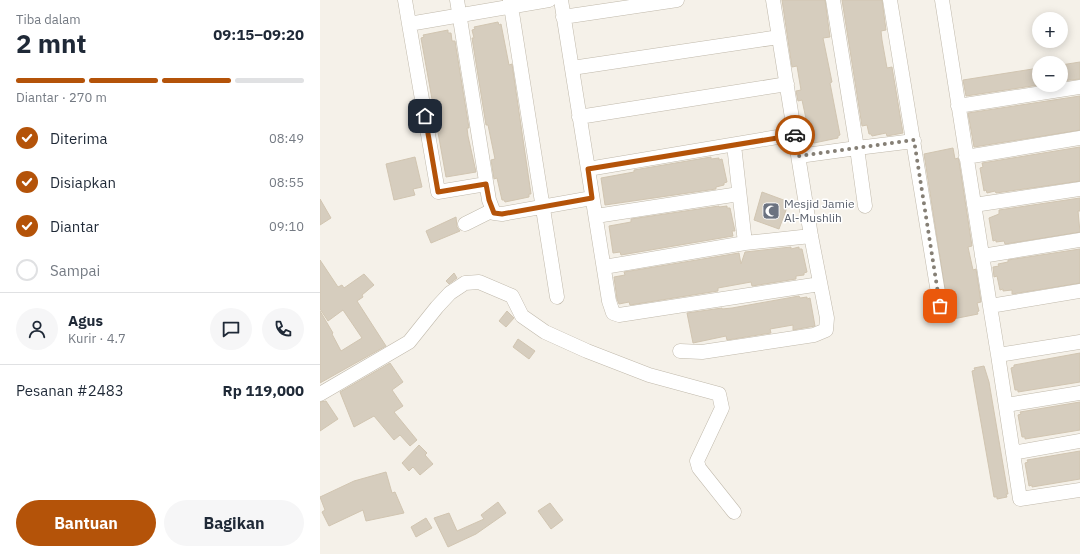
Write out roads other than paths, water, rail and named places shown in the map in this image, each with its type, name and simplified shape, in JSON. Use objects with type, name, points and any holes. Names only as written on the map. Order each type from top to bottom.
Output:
[{"type":"street","points":[[405,0],[438,192],[486,184]]},
{"type":"street","points":[[457,0],[486,184],[489,200],[494,213]]},
{"type":"street","points":[[409,24],[460,15],[510,3],[549,0]]},
{"type":"street","points":[[561,0],[610,308],[613,313],[619,315],[820,284]]},
{"type":"street","points":[[563,17],[677,0]]},
{"type":"street","points":[[680,351],[702,352],[822,334],[826,330],[827,324],[811,236],[773,0]]},
{"type":"street","points":[[833,0],[865,206]]},
{"type":"street","points":[[890,0],[940,306]]},
{"type":"street","points":[[942,0],[1020,499],[1080,490]]},
{"type":"street","points":[[510,3],[557,297]]},
{"type":"street","points":[[572,68],[779,36]]},
{"type":"street","points":[[580,118],[787,84]]},
{"type":"street","points":[[958,106],[1080,87]]},
{"type":"street","points":[[588,169],[795,134]]},
{"type":"street","points":[[966,157],[1080,138]]},
{"type":"street","points":[[799,156],[914,140]]},
{"type":"street","points":[[734,145],[745,243]]},
{"type":"street","points":[[974,205],[1080,189]]},
{"type":"street","points":[[596,216],[739,194]]},
{"type":"street","points":[[465,224],[491,211],[502,214],[592,198]]},
{"type":"street","points":[[604,267],[745,243],[811,236]]},
{"type":"street","points":[[982,256],[1080,240]]},
{"type":"street","points":[[320,394],[409,342],[450,293],[465,283],[479,282],[515,298],[522,316],[546,332],[587,351],[648,374],[719,394],[722,408],[697,461],[699,468],[734,512]]},
{"type":"street","points":[[990,306],[1080,292]]},
{"type":"street","points":[[998,355],[1080,342]]},
{"type":"street","points":[[1006,405],[1080,393]]},
{"type":"street","points":[[1013,453],[1080,441]]},
{"type":"place","name":"Mesjid Jamie Al-Mushlih","points":[[771,211]]}]
